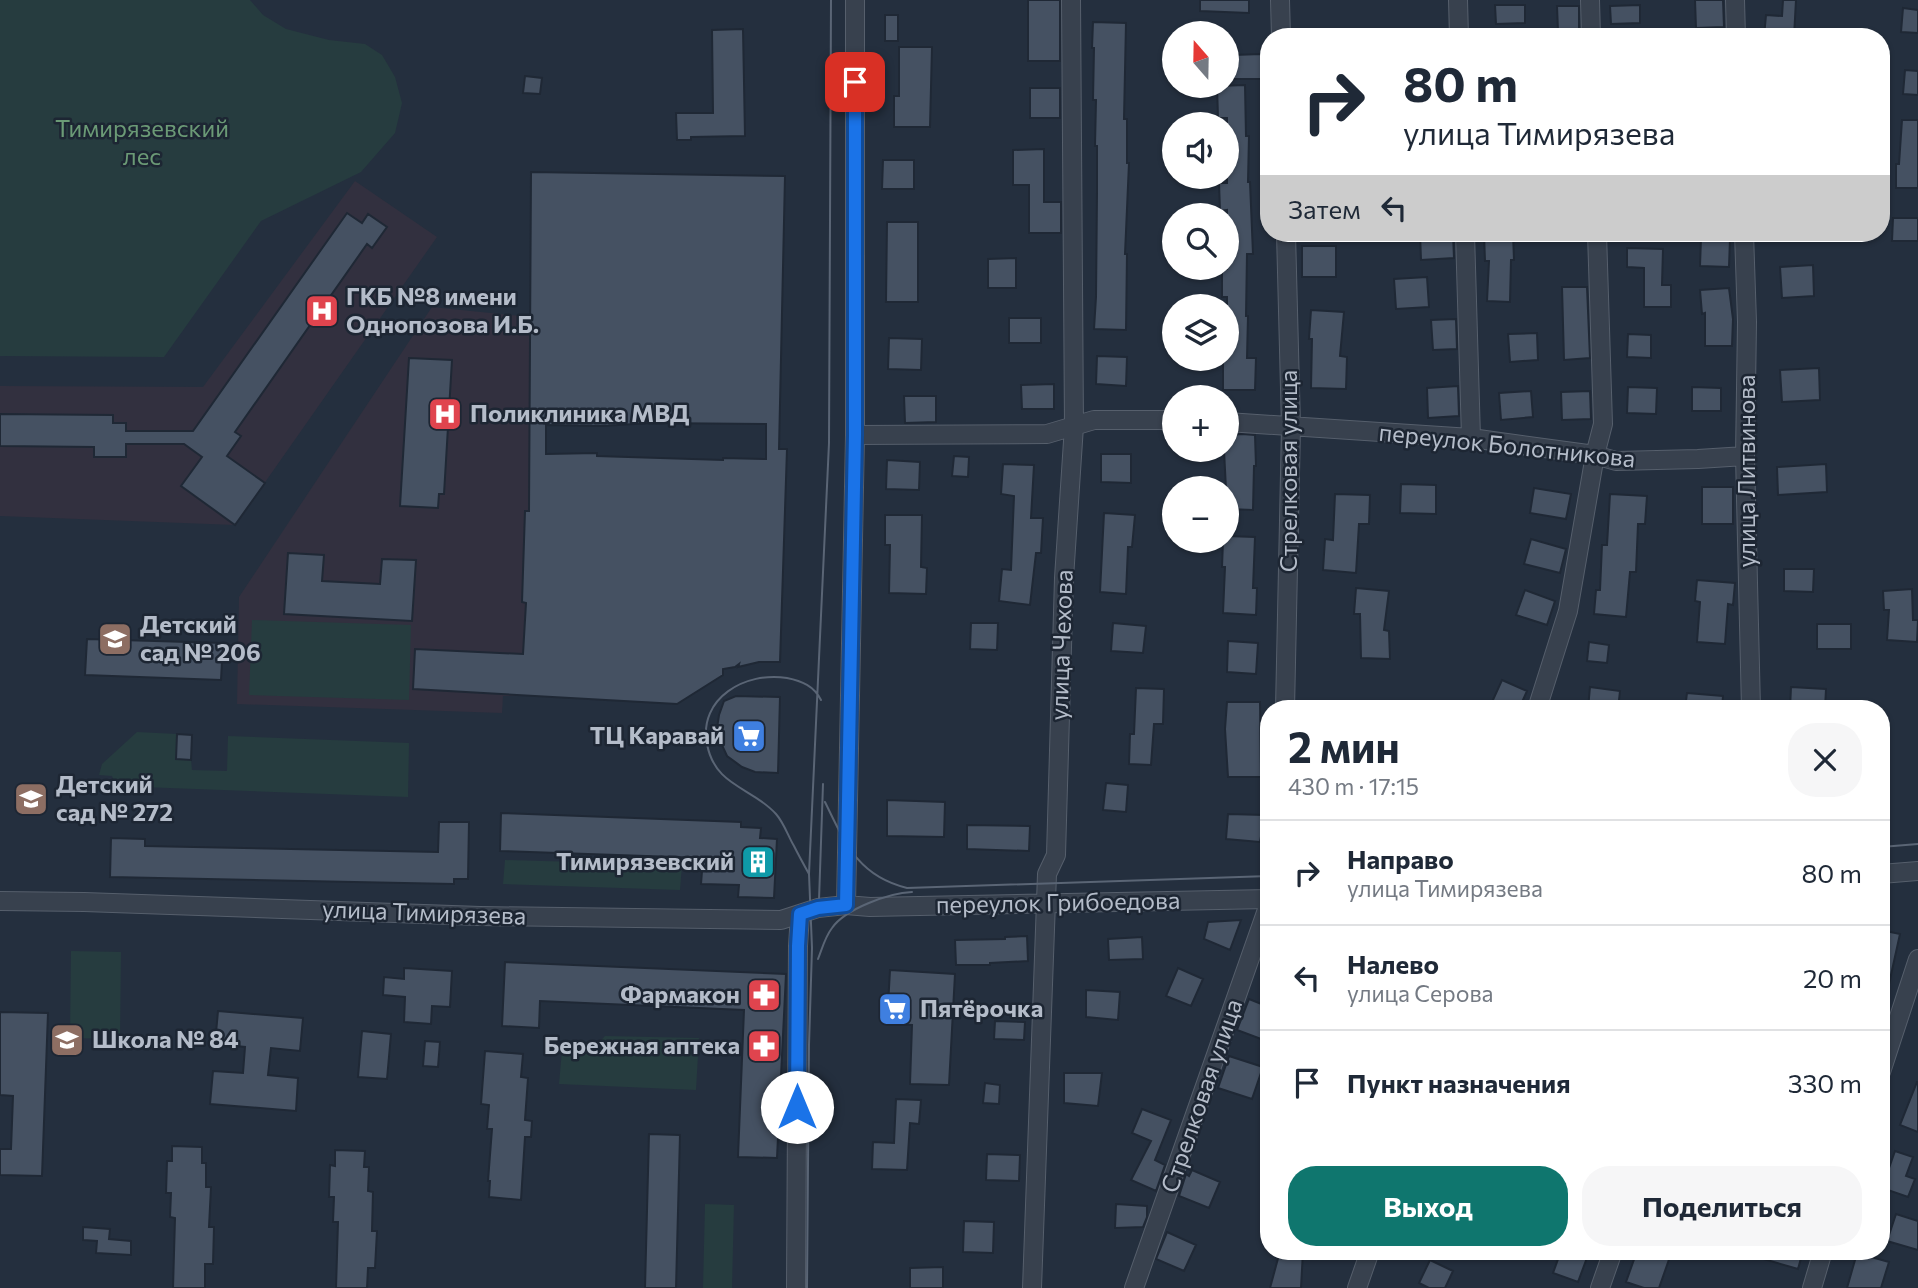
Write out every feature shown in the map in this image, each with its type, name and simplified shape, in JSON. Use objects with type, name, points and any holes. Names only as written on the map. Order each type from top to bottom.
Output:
[{"type":"street","points":[[846,905],[855,435],[855,0]]},
{"type":"street","name":"улица Чехова","points":[[1032,1288],[1047,874],[1056,855],[1063,578],[1074,426],[1071,0]]},
{"type":"street","points":[[1280,0],[1281,28]]},
{"type":"street","points":[[1458,0],[1459,28]]},
{"type":"street","points":[[1590,0],[1591,28]]},
{"type":"street","points":[[1735,0],[1736,28]]},
{"type":"street","name":"Стрелковая улица","points":[[1285,700],[1292,427],[1286,242]]},
{"type":"street","points":[[1465,242],[1471,438]]},
{"type":"street","points":[[1541,700],[1569,611],[1595,455],[1603,424],[1597,242]]},
{"type":"street","name":"улица Литвинова","points":[[1744,242],[1747,322],[1745,456],[1751,700]]},
{"type":"street","points":[[855,435],[1047,434],[1094,420],[1162,420]]},
{"type":"street","name":"переулок Болотникова","points":[[1239,423],[1471,438],[1595,455],[1616,461],[1745,456]]},
{"type":"street","points":[[1890,873],[1918,871]]},
{"type":"street","name":"улица Тимирязева","points":[[0,901],[480,916],[781,920],[818,908],[846,905]]},
{"type":"street","name":"переулок Грибоедова","points":[[846,905],[870,907],[1260,902]]},
{"type":"street","points":[[796,1288],[800,914]]},
{"type":"street","name":"Стрелковая улица","points":[[1134,1288],[1260,928]]},
{"type":"street","points":[[1890,1045],[1918,959]]},
{"type":"street","points":[[1357,1288],[1367,1260]]},
{"type":"street","points":[[1600,1288],[1610,1260]]},
{"type":"street","points":[[1812,1288],[1821,1260]]},
{"type":"shaded area","name":"ГКБ №8 имени Однопозова И.Б.","points":[[355,181],[437,237],[235,525],[0,516],[0,386],[203,387]]},
{"type":"shaded area","name":"Поликлиника МВД","points":[[432,307],[530,317],[529,511],[525,512],[522,602],[526,603],[521,696],[503,696],[502,713],[237,704],[239,597]]},
{"type":"green space","name":"Тимирязевский лес","points":[[0,0],[250,0],[263,15],[286,29],[329,40],[365,44],[382,55],[395,77],[402,103],[395,133],[361,172],[261,221],[164,357],[0,356]]},
{"type":"green space","points":[[252,620],[411,625],[409,700],[249,695]]},
{"type":"green space","points":[[137,732],[177,734],[176,758],[191,760],[192,770],[227,771],[228,736],[409,743],[408,797],[116,786],[112,776],[99,775],[102,764]]},
{"type":"green space","points":[[505,860],[682,865],[680,890],[503,884]]},
{"type":"green space","points":[[71,951],[121,952],[120,1039],[70,1038]]},
{"type":"green space","points":[[605,1036],[699,1038],[696,1090],[559,1084],[562,1050],[592,1050]]},
{"type":"green space","points":[[705,1204],[734,1205],[732,1288],[703,1288]]},
{"type":"building","points":[[1028,0],[1060,0],[1060,61],[1028,61]]},
{"type":"building","points":[[1200,0],[1249,0],[1249,13],[1200,11]]},
{"type":"building","points":[[1695,0],[1723,0],[1724,27],[1696,28]]},
{"type":"building","points":[[1783,0],[1796,0],[1794,28],[1765,28],[1766,15],[1782,16]]},
{"type":"building","points":[[1495,5],[1525,5],[1525,23],[1496,24]]},
{"type":"building","points":[[1640,5],[1640,23],[1611,24],[1610,6]]},
{"type":"building","points":[[1557,6],[1579,6],[1579,28],[1558,28]]},
{"type":"building","points":[[1903,8],[1918,10],[1918,33],[1901,32]]},
{"type":"building","points":[[885,15],[898,15],[898,41],[885,41]]},
{"type":"building","points":[[1093,22],[1126,23],[1124,119],[1127,119],[1129,163],[1125,254],[1126,330],[1094,329],[1097,146],[1096,100],[1093,100]]},
{"type":"building","points":[[743,29],[745,136],[691,137],[691,140],[677,140],[676,113],[713,113],[712,30]]},
{"type":"building","points":[[899,47],[932,47],[930,127],[894,127],[894,96],[899,96]]},
{"type":"building","points":[[1260,54],[1260,79],[1239,79],[1239,55]]},
{"type":"building","points":[[1905,70],[1918,71],[1918,95],[1903,94]]},
{"type":"building","points":[[525,76],[542,78],[540,94],[523,93]]},
{"type":"building","points":[[1239,85],[1245,85],[1246,136],[1249,136],[1248,182],[1253,254],[1247,254],[1246,316],[1247,358],[1256,358],[1255,390],[1239,390],[1239,385],[1223,385],[1223,371],[1239,371],[1239,294],[1222,294],[1222,280],[1239,280],[1239,203],[1220,203],[1219,189],[1239,189],[1239,112],[1218,112],[1217,98],[1239,98]]},
{"type":"building","points":[[1030,88],[1060,88],[1060,118],[1030,118]]},
{"type":"building","points":[[1902,120],[1918,120],[1918,188],[1896,188],[1896,164],[1899,164]]},
{"type":"building","points":[[1044,149],[1044,202],[1061,202],[1061,233],[1029,233],[1029,185],[1013,185],[1013,150]]},
{"type":"building","points":[[883,160],[914,160],[914,189],[882,189]]},
{"type":"building","points":[[531,172],[785,176],[779,449],[787,449],[780,662],[759,662],[738,667],[739,664],[723,669],[723,675],[677,704],[413,689],[415,649],[523,654],[526,603],[522,602],[525,511],[529,511]],"holes":[[[766,424],[766,459],[597,456],[597,453],[546,454],[546,425]]]},
{"type":"building","points":[[347,213],[362,223],[368,214],[387,227],[372,248],[367,244],[235,432],[241,436],[227,456],[265,483],[235,525],[181,486],[202,457],[184,444],[126,444],[126,457],[94,457],[94,447],[0,446],[0,414],[113,415],[113,423],[126,423],[126,431],[193,431]]},
{"type":"building","points":[[1893,218],[1918,218],[1918,241],[1892,241]]},
{"type":"building","points":[[887,222],[918,222],[918,302],[886,302]]},
{"type":"building","points":[[1420,242],[1453,242],[1454,258],[1421,260]]},
{"type":"building","points":[[1484,242],[1513,242],[1510,302],[1487,301],[1489,261],[1485,261]]},
{"type":"building","points":[[1701,242],[1730,242],[1729,267],[1700,266]]},
{"type":"building","points":[[1302,246],[1336,246],[1336,277],[1302,277]]},
{"type":"building","points":[[1627,248],[1663,249],[1662,285],[1671,285],[1671,307],[1644,307],[1644,268],[1627,267]]},
{"type":"building","points":[[1016,258],[1016,288],[988,288],[988,259]]},
{"type":"building","points":[[1813,265],[1814,296],[1782,298],[1780,267]]},
{"type":"building","points":[[1427,277],[1429,307],[1396,309],[1394,279]]},
{"type":"building","points":[[1562,287],[1587,287],[1590,358],[1564,360]]},
{"type":"building","points":[[1729,288],[1733,319],[1732,346],[1705,346],[1705,313],[1702,314],[1700,290]]},
{"type":"building","points":[[1311,310],[1344,312],[1340,356],[1347,357],[1346,389],[1311,388]]},
{"type":"building","points":[[1009,318],[1041,318],[1041,343],[1009,343]]},
{"type":"building","points":[[1456,319],[1457,349],[1433,350],[1431,320]]},
{"type":"building","points":[[1537,333],[1538,360],[1510,362],[1508,334]]},
{"type":"building","points":[[1628,334],[1651,335],[1651,358],[1627,357]]},
{"type":"building","points":[[889,338],[922,339],[921,370],[888,369]]},
{"type":"building","points":[[1097,356],[1127,357],[1126,386],[1096,384]]},
{"type":"building","points":[[409,358],[452,360],[444,494],[439,494],[438,508],[400,506]]},
{"type":"building","points":[[1819,368],[1820,400],[1782,402],[1780,370]]},
{"type":"building","points":[[1054,384],[1054,409],[1022,409],[1021,385]]},
{"type":"building","points":[[1458,386],[1459,416],[1428,418],[1427,388]]},
{"type":"building","points":[[1628,387],[1657,388],[1656,414],[1627,413]]},
{"type":"building","points":[[1692,387],[1721,388],[1721,411],[1692,411]]},
{"type":"building","points":[[1531,391],[1533,417],[1501,420],[1499,393]]},
{"type":"building","points":[[1590,391],[1591,419],[1562,420],[1561,392]]},
{"type":"building","points":[[904,396],[936,396],[936,422],[905,423]]},
{"type":"building","points":[[1239,434],[1255,435],[1253,510],[1239,509],[1239,476],[1225,476],[1225,462],[1239,462]]},
{"type":"building","points":[[1101,454],[1131,454],[1131,483],[1101,482]]},
{"type":"building","points":[[954,456],[969,457],[968,477],[952,476]]},
{"type":"building","points":[[887,460],[920,462],[919,490],[886,489]]},
{"type":"building","points":[[1003,464],[1034,465],[1031,518],[1043,518],[1041,553],[1036,553],[1030,605],[999,601],[1002,569],[1011,570],[1014,496],[1001,494]]},
{"type":"building","points":[[1826,464],[1827,492],[1778,495],[1777,467]]},
{"type":"building","points":[[1401,484],[1436,485],[1436,514],[1400,513]]},
{"type":"building","points":[[1702,487],[1733,487],[1733,524],[1702,524]]},
{"type":"building","points":[[1534,488],[1571,494],[1566,519],[1530,513]]},
{"type":"building","points":[[1335,494],[1370,495],[1369,524],[1359,524],[1356,573],[1323,570],[1325,539],[1333,540]]},
{"type":"building","points":[[1610,494],[1647,496],[1645,524],[1638,524],[1636,572],[1630,572],[1626,617],[1594,614],[1596,590],[1600,590],[1602,545],[1607,545]]},
{"type":"building","points":[[1104,513],[1135,515],[1132,547],[1128,547],[1126,594],[1100,592]]},
{"type":"building","points":[[885,515],[922,515],[921,567],[927,568],[926,594],[889,593],[890,545],[885,545]]},
{"type":"building","points":[[1239,536],[1255,537],[1253,588],[1257,588],[1256,615],[1223,613],[1225,567],[1222,567],[1223,553],[1239,553]]},
{"type":"building","points":[[1531,539],[1566,549],[1560,573],[1524,564]]},
{"type":"building","points":[[288,553],[324,555],[322,581],[380,584],[382,559],[416,560],[412,621],[284,614]]},
{"type":"building","points":[[1784,569],[1814,569],[1813,592],[1784,591]]},
{"type":"building","points":[[1697,580],[1735,583],[1733,605],[1728,604],[1725,644],[1697,642],[1700,602],[1695,601]]},
{"type":"building","points":[[1356,588],[1389,591],[1384,630],[1389,631],[1390,659],[1361,658],[1360,614],[1354,614]]},
{"type":"building","points":[[1912,589],[1913,620],[1918,620],[1917,642],[1887,640],[1889,610],[1884,610],[1883,591]]},
{"type":"building","points":[[1525,590],[1555,601],[1547,625],[1516,615]]},
{"type":"building","points":[[971,623],[998,623],[997,650],[970,649]]},
{"type":"building","points":[[1113,623],[1146,626],[1143,653],[1111,651]]},
{"type":"building","points":[[1817,624],[1851,624],[1851,649],[1817,649]]},
{"type":"building","points":[[87,639],[223,643],[221,680],[85,675]]},
{"type":"building","points":[[1228,641],[1258,643],[1256,674],[1227,672]]},
{"type":"building","points":[[1589,642],[1609,645],[1607,663],[1587,661]]},
{"type":"building","points":[[1502,680],[1527,691],[1523,700],[1493,700]]},
{"type":"building","points":[[1590,687],[1620,691],[1619,700],[1589,700]]},
{"type":"building","points":[[1791,687],[1826,689],[1825,700],[1790,700]]},
{"type":"building","points":[[1136,688],[1164,689],[1163,724],[1154,724],[1151,765],[1129,764],[1130,734],[1134,734]]},
{"type":"building","points":[[1687,693],[1723,696],[1723,700],[1686,700]]},
{"type":"building","name":"ТЦ Каравай","points":[[736,696],[780,697],[778,773],[755,772],[742,767],[727,756],[717,728],[724,701]]},
{"type":"building","points":[[1227,702],[1260,702],[1260,777],[1228,777],[1225,729]]},
{"type":"building","points":[[177,734],[192,735],[191,760],[176,759]]},
{"type":"building","points":[[1106,783],[1128,785],[1126,812],[1103,810]]},
{"type":"building","points":[[887,800],[945,802],[944,837],[887,836]]},
{"type":"building","points":[[501,813],[741,822],[741,827],[761,828],[760,838],[777,839],[774,898],[738,897],[739,885],[701,884],[703,858],[500,851]]},
{"type":"building","points":[[1228,814],[1260,815],[1260,842],[1226,839]]},
{"type":"building","points":[[439,822],[469,822],[468,879],[454,879],[454,884],[110,877],[111,838],[145,839],[145,846],[438,852]]},
{"type":"building","points":[[967,825],[1030,826],[1029,851],[967,849]]},
{"type":"building","points":[[1241,920],[1230,950],[1204,939],[1208,922]]},
{"type":"building","points":[[1890,932],[1900,934],[1890,979]]},
{"type":"building","points":[[1027,936],[1028,961],[956,965],[955,940]]},
{"type":"building","points":[[1142,937],[1143,959],[1109,960],[1108,939]]},
{"type":"building","points":[[505,962],[786,974],[777,1158],[738,1157],[744,1010],[540,1001],[539,1028],[502,1026]]},
{"type":"building","points":[[404,968],[452,971],[450,1007],[432,1006],[431,1024],[404,1022],[405,997],[383,995],[384,977],[404,979]]},
{"type":"building","points":[[1178,968],[1203,979],[1191,1006],[1166,996]]},
{"type":"building","points":[[890,970],[955,974],[949,1085],[910,1084],[912,1025],[887,1024]]},
{"type":"building","points":[[1086,990],[1120,992],[1118,1020],[1086,1017]]},
{"type":"building","points":[[1249,999],[1260,1003],[1260,1039],[1237,1030]]},
{"type":"building","points":[[218,1011],[303,1018],[300,1051],[271,1048],[268,1075],[298,1078],[296,1111],[210,1104],[213,1071],[243,1073],[245,1047],[215,1044]]},
{"type":"building","points":[[0,1012],[48,1013],[42,1176],[0,1175],[0,1149],[11,1149],[13,1096],[0,1095]]},
{"type":"building","points":[[995,1021],[1025,1022],[1024,1040],[994,1039]]},
{"type":"building","points":[[362,1031],[391,1034],[387,1079],[358,1077]]},
{"type":"building","points":[[425,1041],[440,1042],[438,1067],[423,1066]]},
{"type":"building","points":[[485,1051],[523,1054],[521,1077],[528,1078],[525,1120],[532,1121],[531,1137],[525,1137],[521,1200],[489,1197],[492,1129],[487,1129],[489,1105],[481,1104]]},
{"type":"building","points":[[1229,1056],[1260,1066],[1260,1076],[1252,1099],[1218,1088]]},
{"type":"building","points":[[1064,1073],[1102,1073],[1098,1106],[1064,1103]]},
{"type":"building","points":[[1918,1082],[1918,1132],[1900,1125]]},
{"type":"building","points":[[985,1083],[1000,1085],[999,1104],[983,1103]]},
{"type":"building","points":[[896,1099],[921,1100],[919,1124],[910,1123],[907,1170],[872,1169],[873,1142],[894,1143]]},
{"type":"building","points":[[1142,1109],[1171,1120],[1155,1160],[1165,1165],[1156,1191],[1131,1180],[1151,1141],[1132,1133]]},
{"type":"building","points":[[649,1134],[680,1135],[676,1288],[645,1288]]},
{"type":"building","points":[[172,1146],[202,1147],[202,1163],[206,1163],[206,1187],[211,1187],[209,1227],[214,1227],[213,1264],[205,1264],[205,1288],[173,1288],[175,1218],[170,1217],[171,1193],[166,1193],[167,1161],[172,1161]]},
{"type":"building","points":[[335,1150],[365,1151],[364,1167],[369,1167],[368,1191],[373,1192],[372,1231],[377,1231],[375,1268],[368,1268],[367,1288],[336,1288],[338,1222],[333,1222],[334,1197],[329,1197],[330,1165],[335,1166]]},
{"type":"building","points":[[1895,1151],[1913,1157],[1906,1176],[1915,1179],[1908,1197],[1890,1191],[1890,1165]]},
{"type":"building","points":[[987,1154],[1020,1155],[1019,1181],[986,1180]]},
{"type":"building","points":[[1192,1170],[1220,1182],[1209,1208],[1179,1196],[1186,1174],[1189,1176]]},
{"type":"building","points":[[1116,1204],[1147,1206],[1143,1227],[1115,1228]]},
{"type":"building","points":[[1896,1214],[1918,1221],[1918,1250],[1890,1242]]},
{"type":"building","points":[[964,1221],[994,1222],[993,1253],[963,1252]]},
{"type":"building","points":[[83,1227],[110,1229],[109,1239],[131,1241],[131,1255],[96,1253],[97,1241],[83,1240]]},
{"type":"building","points":[[1167,1232],[1196,1245],[1184,1271],[1156,1259]]},
{"type":"building","points":[[1278,1260],[1303,1260],[1301,1288],[1270,1288]]},
{"type":"building","points":[[1430,1260],[1453,1271],[1445,1288],[1429,1288],[1419,1283]]},
{"type":"building","points":[[1558,1260],[1586,1260],[1578,1282],[1553,1273]]},
{"type":"building","points":[[1634,1260],[1669,1260],[1659,1288],[1644,1288],[1626,1282]]},
{"type":"building","points":[[1767,1260],[1800,1260],[1798,1269]]},
{"type":"building","points":[[1855,1260],[1889,1262],[1881,1288],[1847,1288]]},
{"type":"building","points":[[943,1267],[943,1288],[910,1288],[910,1268]]},
{"type":"tram line","points":[[807,1288],[812,948],[809,874],[829,443],[831,0]]},
{"type":"tram line","points":[[809,874],[776,814],[726,778],[718,769],[711,758],[706,728],[710,713],[728,691],[756,679],[771,677],[798,681],[811,688],[821,700]]},
{"type":"tram line","points":[[819,900],[823,784]]},
{"type":"tram line","points":[[825,802],[855,856],[876,875],[907,888],[1260,876]]},
{"type":"tram line","points":[[1890,846],[1918,844]]},
{"type":"tram line","points":[[818,959],[830,932],[847,914],[880,899],[912,892]]},
{"type":"place","name":"ГКБ №8 имени Однопозова И.Б.","points":[[322,311]]},
{"type":"place","name":"Поликлиника МВД","points":[[445,414]]},
{"type":"place","name":"Детский сад № 206","points":[[115,639]]},
{"type":"place","name":"ТЦ Каравай","points":[[749,736]]},
{"type":"place","name":"Детский сад № 272","points":[[31,799]]},
{"type":"place","name":"Тимирязевский","points":[[758,862]]},
{"type":"place","name":"Фармакон","points":[[764,995]]},
{"type":"place","name":"Пятёрочка","points":[[895,1009]]},
{"type":"place","name":"Школа № 84","points":[[67,1040]]},
{"type":"place","name":"Бережная аптека","points":[[764,1046]]},
{"type":"route","points":[[797,1107],[800,914],[818,908],[846,905],[855,435],[855,82]]}]
